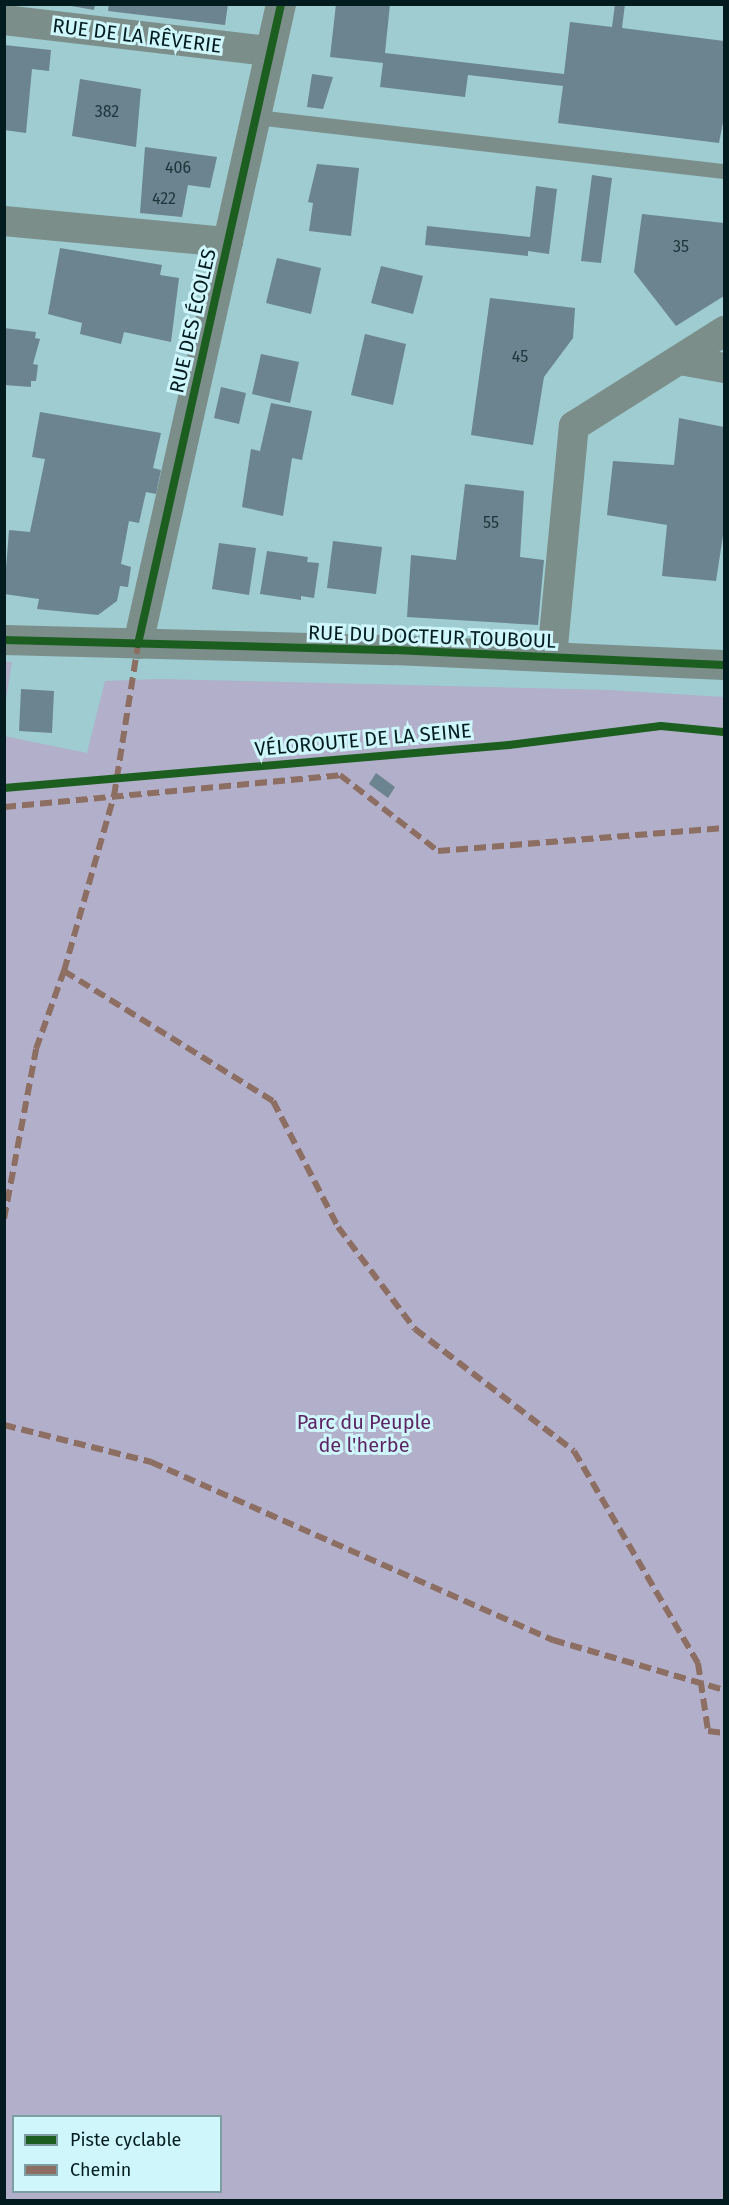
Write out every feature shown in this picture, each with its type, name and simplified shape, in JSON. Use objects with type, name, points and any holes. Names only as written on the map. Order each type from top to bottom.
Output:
[{"type":"street","name":"RUE DES ÉCOLES","points":[[138,644],[281,4]]},
{"type":"street","name":"RUE DE LA RÊVERIE","points":[[4,20],[270,51]]},
{"type":"street","points":[[4,221],[228,242]]},
{"type":"street","points":[[552,657],[574,426],[724,331]]},
{"type":"street","points":[[680,360],[724,368]]},
{"type":"street","name":"RUE DU DOCTEUR TOUBOUL","points":[[4,640],[552,657],[724,665]]},
{"type":"lane","points":[[256,117],[724,171]]},
{"type":"green space","points":[[4,662],[12,662],[5,706]]},
{"type":"green space","name":"Parc du Peuple de l'herbe","points":[[159,679],[609,690],[724,697],[724,2200],[5,2200],[4,736],[87,753],[105,681]]},
{"type":"building","points":[[60,4],[95,4],[94,10]]},
{"type":"building","points":[[109,4],[228,4],[225,25],[108,11]]},
{"type":"building","points":[[336,4],[390,4],[385,53],[564,74],[570,22],[612,27],[615,4],[625,4],[622,28],[724,41],[724,117],[719,143],[558,123],[563,86],[468,75],[465,97],[380,87],[383,63],[330,57]]},
{"type":"building","points":[[4,45],[51,50],[49,71],[32,69],[26,133],[4,130]]},
{"type":"building","points":[[312,74],[333,77],[323,109],[307,107]]},
{"type":"building","points":[[80,79],[141,89],[136,147],[72,136]]},
{"type":"building","points":[[145,147],[217,157],[210,188],[188,185],[182,217],[140,213]]},
{"type":"building","points":[[317,164],[359,168],[351,236],[309,231],[313,203],[308,202]]},
{"type":"building","points":[[592,175],[612,178],[601,263],[581,261]]},
{"type":"building","points":[[536,186],[557,189],[549,254],[528,251],[528,256],[425,245],[427,226],[530,237]]},
{"type":"building","points":[[642,214],[724,223],[724,296],[676,326],[634,272]]},
{"type":"building","points":[[60,248],[162,265],[160,275],[179,278],[171,342],[124,332],[121,344],[80,334],[82,323],[48,314]]},
{"type":"building","points":[[277,258],[321,268],[311,314],[266,303]]},
{"type":"building","points":[[381,266],[423,276],[413,314],[371,303]]},
{"type":"building","points":[[490,298],[575,308],[573,338],[544,377],[533,445],[471,435]]},
{"type":"building","points":[[4,328],[36,332],[35,338],[40,339],[33,364],[38,365],[36,381],[31,381],[31,387],[4,385]]},
{"type":"building","points":[[365,334],[406,344],[393,405],[351,395]]},
{"type":"building","points":[[261,354],[299,362],[290,403],[252,394]]},
{"type":"building","points":[[221,387],[246,393],[239,424],[214,418]]},
{"type":"building","points":[[271,403],[312,411],[302,460],[292,458],[283,516],[242,507],[251,449],[260,451]]},
{"type":"building","points":[[40,412],[161,433],[153,468],[161,470],[156,494],[146,492],[139,523],[129,521],[121,564],[131,567],[128,587],[120,586],[117,601],[98,615],[37,609],[39,599],[4,594],[9,530],[30,532],[45,459],[32,457]]},
{"type":"building","points":[[679,418],[724,427],[724,529],[716,581],[662,576],[667,525],[607,515],[613,461],[674,465]]},
{"type":"building","points":[[465,484],[524,491],[520,557],[544,560],[538,625],[407,617],[411,555],[456,560]]},
{"type":"building","points":[[333,541],[382,547],[376,594],[327,588]]},
{"type":"building","points":[[219,543],[256,548],[249,595],[212,589]]},
{"type":"building","points":[[267,551],[308,557],[307,562],[319,563],[314,598],[301,596],[301,600],[260,594]]},
{"type":"building","points":[[21,689],[54,691],[52,733],[19,731]]},
{"type":"building","points":[[376,773],[395,787],[388,798],[369,784]]},
{"type":"marked path","points":[[4,1219],[36,1049],[64,971],[114,796],[138,644]]},
{"type":"marked path","points":[[4,807],[340,775],[438,851],[724,828]]},
{"type":"marked path","points":[[64,971],[273,1101],[338,1227],[415,1329],[574,1451],[698,1663],[708,1731],[724,1733]]},
{"type":"marked path","points":[[4,1425],[151,1462],[553,1640],[724,1690]]},
{"type":"cycle path","points":[[138,644],[281,4]]},
{"type":"cycle path","points":[[4,640],[394,650],[724,665]]},
{"type":"cycle path","name":"VÉLOROUTE DE LA SEINE","points":[[4,788],[509,745],[661,726],[724,732]]}]
